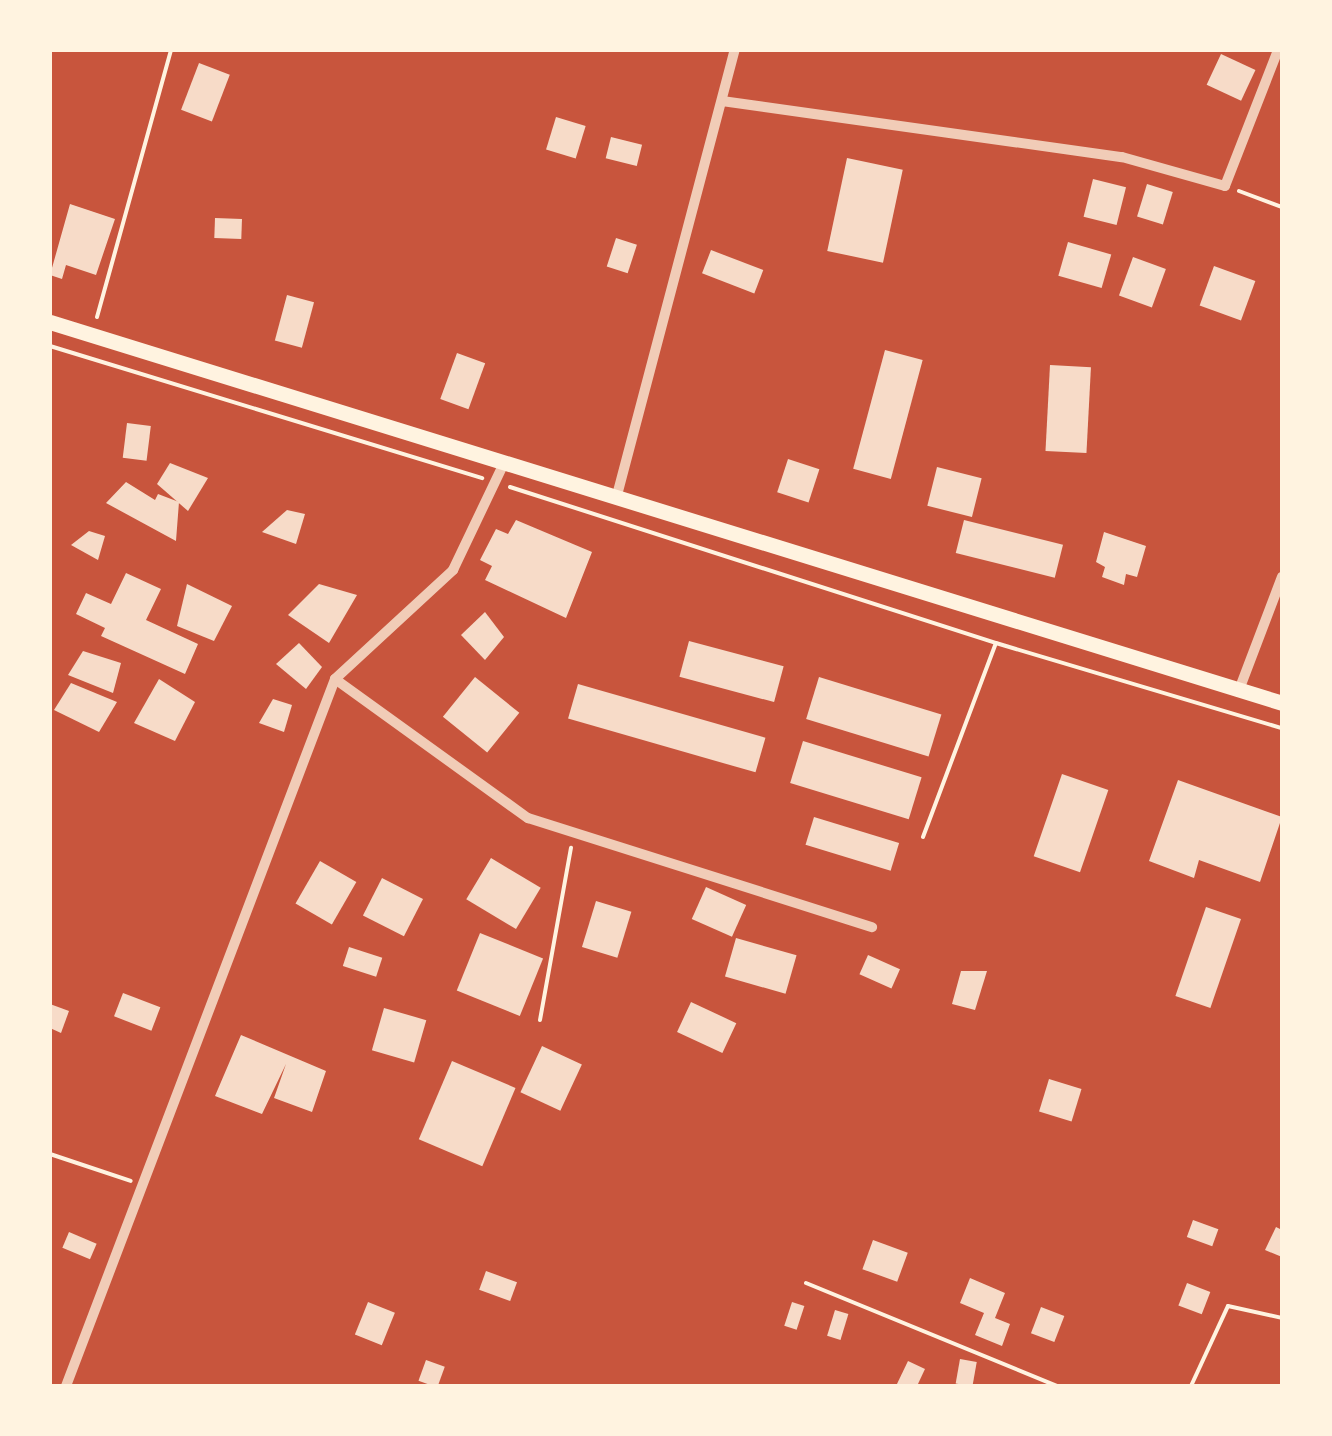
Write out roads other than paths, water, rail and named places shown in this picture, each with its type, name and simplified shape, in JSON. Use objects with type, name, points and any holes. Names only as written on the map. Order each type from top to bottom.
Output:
[{"type":"highway","points":[[50,322],[1282,703]]},
{"type":"street","points":[[616,500],[735,50]]},
{"type":"street","points":[[722,101],[1122,157],[1225,186],[1278,50]]},
{"type":"street","points":[[66,1386],[335,679],[454,570],[504,463]]},
{"type":"street","points":[[1239,690],[1282,577]]},
{"type":"street","points":[[335,679],[528,818],[872,927]]}]
